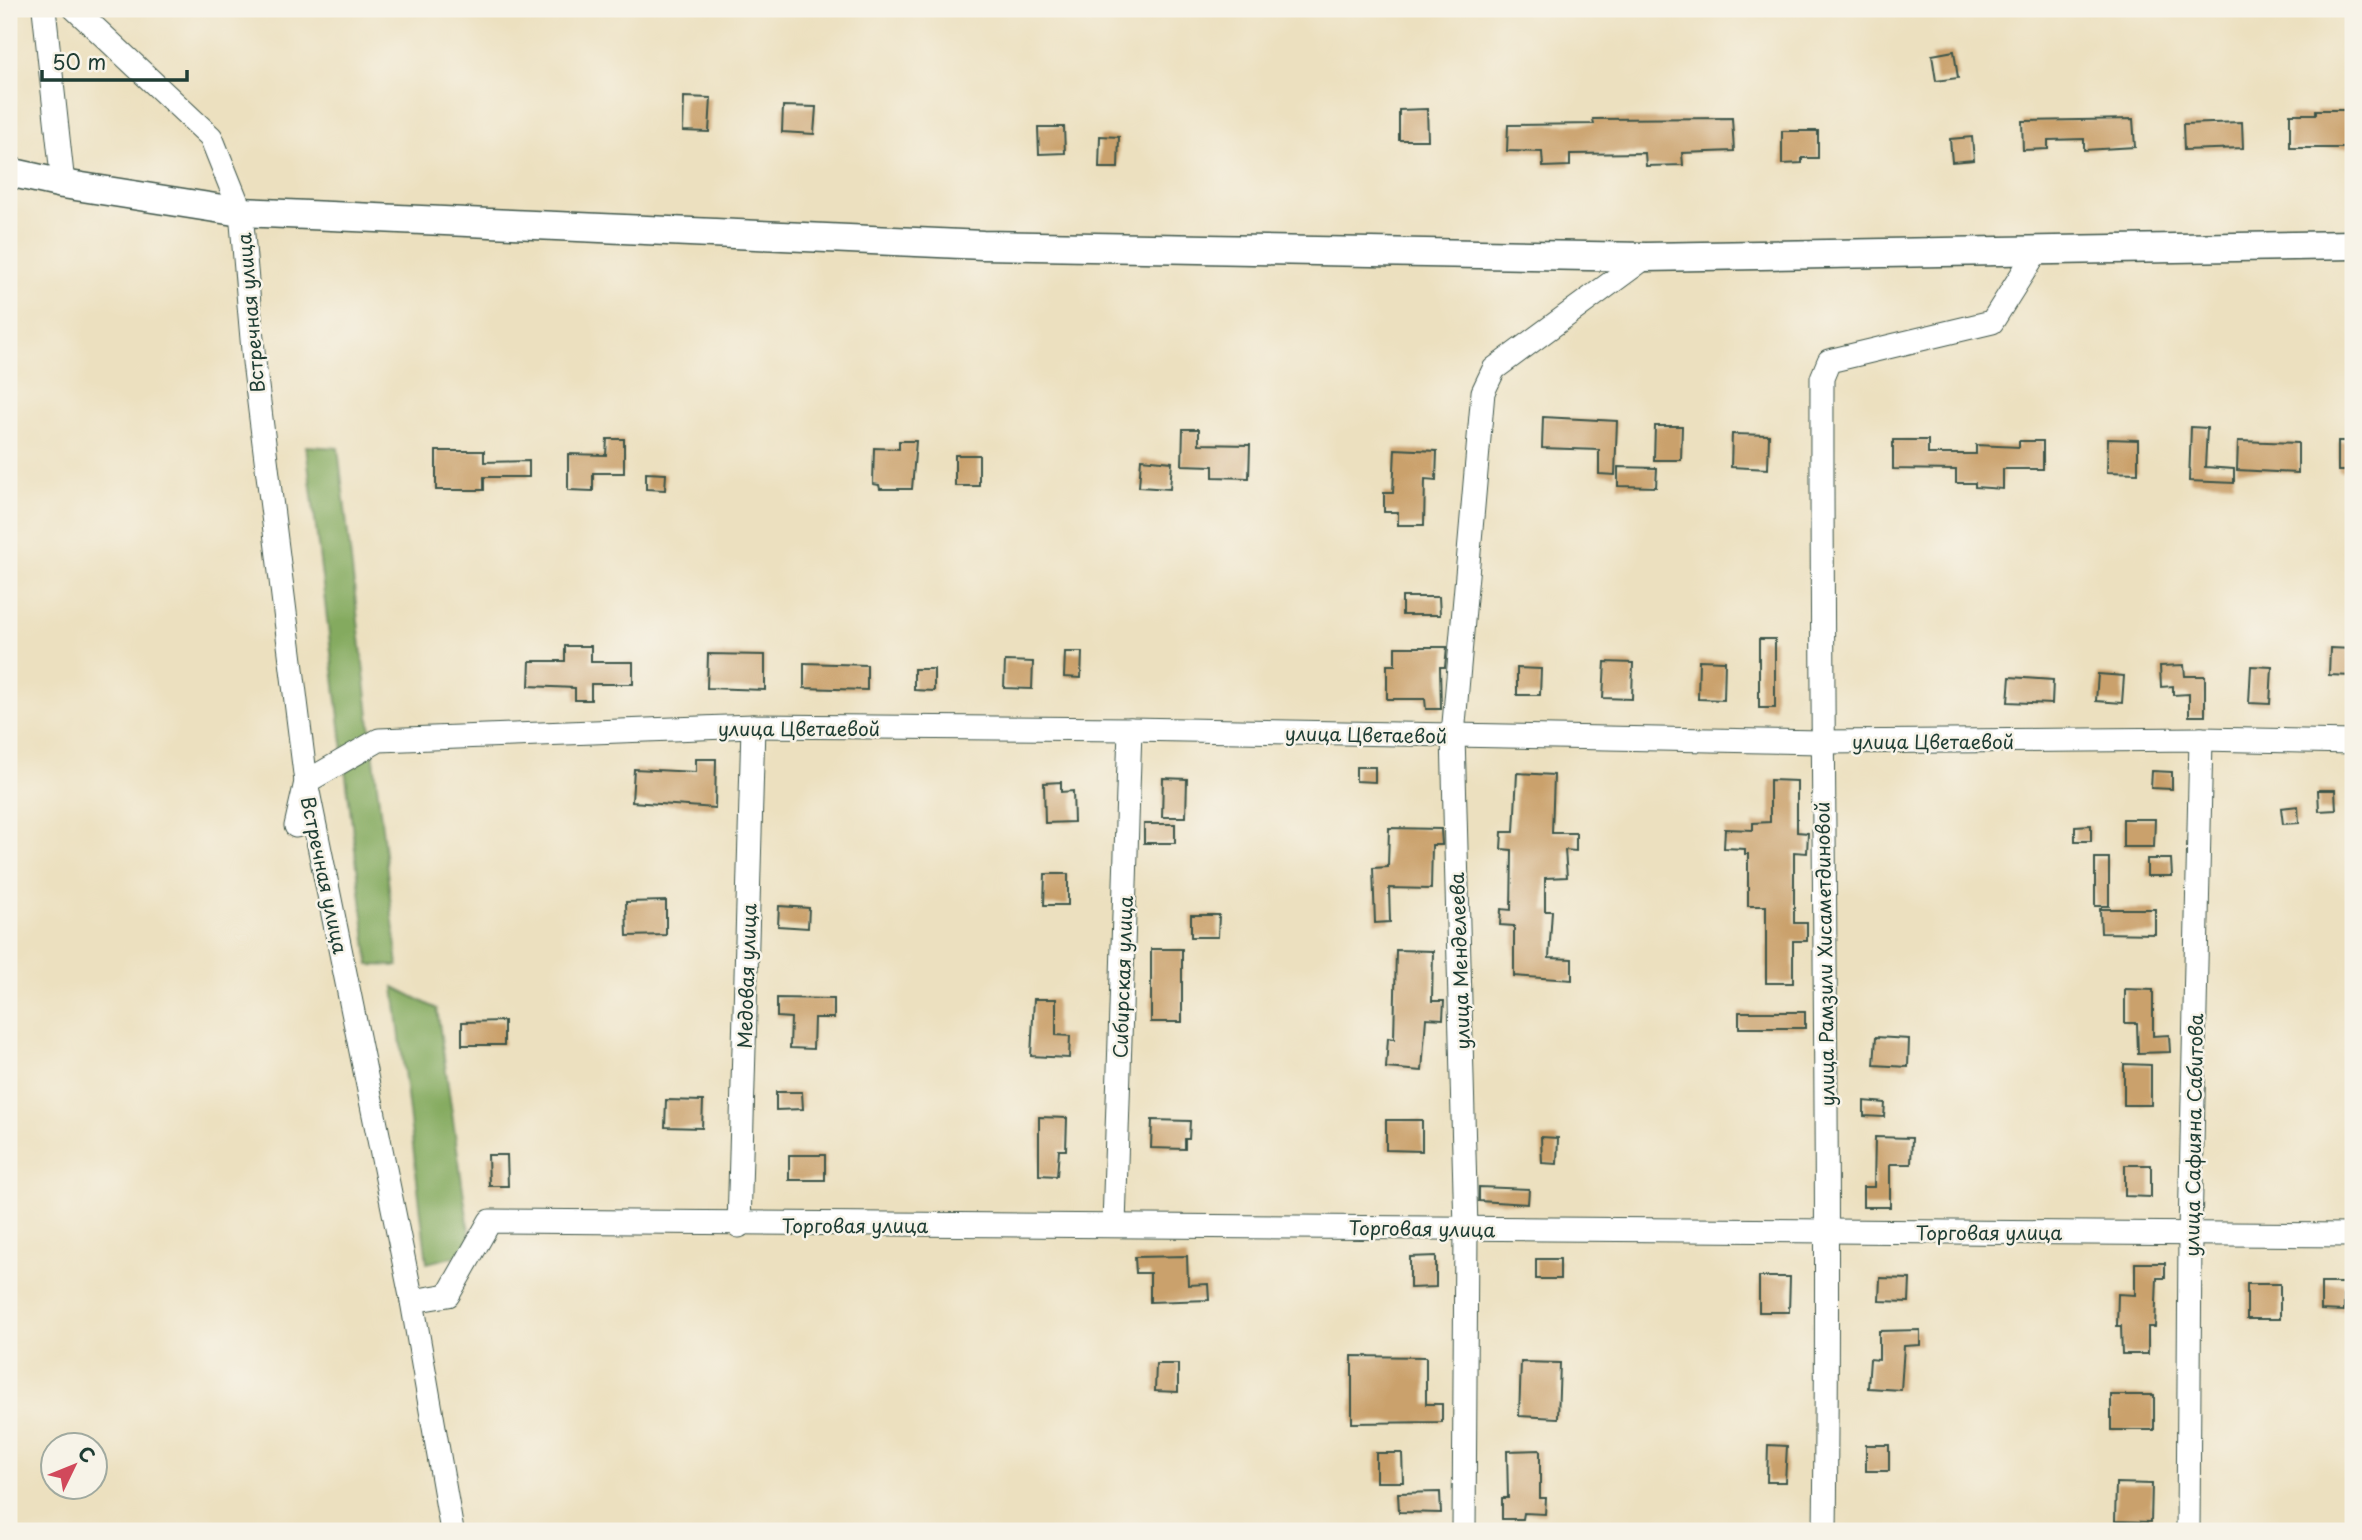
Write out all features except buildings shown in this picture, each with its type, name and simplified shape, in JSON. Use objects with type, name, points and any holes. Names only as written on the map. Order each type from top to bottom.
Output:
[{"type":"street","points":[[44,9],[63,184]]},
{"type":"street","name":"Встречная улица","points":[[75,9],[211,137],[241,212],[254,362],[306,782],[412,1301],[452,1531]]},
{"type":"street","points":[[9,172],[63,184],[241,212],[983,245],[1646,257],[2353,245]]},
{"type":"street","name":"улица Рамзили Хисаметдиновой","points":[[1825,1531],[1829,1230],[1821,742],[1822,378],[1829,361],[1992,322],[2038,249]]},
{"type":"street","name":"улица Менделеева","points":[[1464,1531],[1466,1229],[1453,735],[1483,392],[1494,369],[1646,257]]},
{"type":"street","name":"улица Цветаевой","points":[[306,782],[379,740],[753,726],[1130,729],[1821,742],[2201,739],[2353,742]]},
{"type":"street","name":"Медовая улица","points":[[739,1226],[753,726]]},
{"type":"street","name":"Сибирская улица","points":[[1114,1225],[1130,729]]},
{"type":"street","name":"улица Сафияна Сабитова","points":[[2188,1531],[2190,1233],[2201,739]]},
{"type":"street","points":[[296,826],[306,782]]},
{"type":"street","name":"Торговая улица","points":[[412,1301],[449,1295],[490,1222],[739,1226],[1114,1225],[2353,1235]]},
{"type":"green space","points":[[306,446],[338,448],[398,966],[369,965]]},
{"type":"green space","points":[[394,987],[437,1009],[472,1252],[427,1263]]}]
